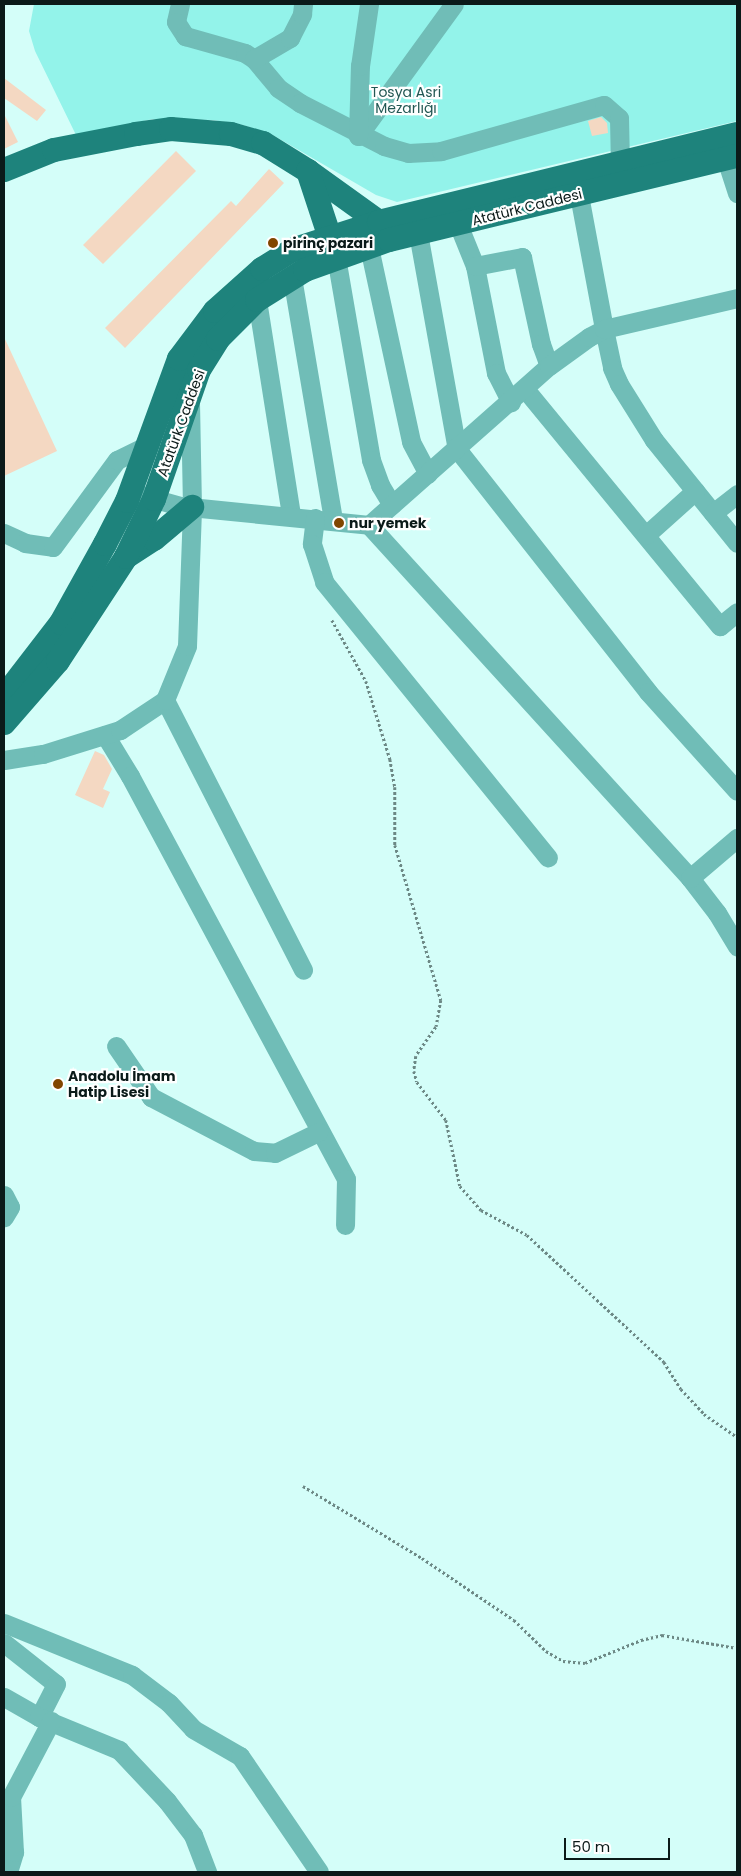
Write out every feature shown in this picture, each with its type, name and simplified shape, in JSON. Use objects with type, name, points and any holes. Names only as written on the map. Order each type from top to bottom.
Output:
[{"type":"main road","points":[[4,170],[54,150],[136,134],[187,129],[231,134],[263,143],[308,170],[379,236]]},
{"type":"main road","name":"Atatürk Caddesi","points":[[4,697],[61,623],[130,492],[179,359],[214,311],[262,269],[292,250],[333,246],[379,236],[620,164],[737,134]]},
{"type":"main road","name":"Atatürk Caddesi","points":[[379,236],[418,233],[731,158]]},
{"type":"main road","points":[[308,170],[333,246]]},
{"type":"main road","name":"Atatürk Caddesi","points":[[4,723],[58,661],[126,557],[154,499],[190,394],[218,339],[257,300],[292,277],[333,246]]},
{"type":"main road","points":[[126,557],[154,539],[192,507]]},
{"type":"street","points":[[180,4],[176,22],[185,36],[254,58],[278,88],[358,136],[408,153],[441,151],[604,105],[619,118],[620,164]]},
{"type":"street","points":[[254,58],[290,38],[302,14],[303,4]]},
{"type":"street","points":[[358,136],[360,66],[369,4]]},
{"type":"street","points":[[358,136],[454,4]]},
{"type":"street","points":[[731,158],[737,193]]},
{"type":"street","points":[[579,195],[612,368],[627,400],[654,440],[737,544]]},
{"type":"street","points":[[458,224],[475,266],[496,373],[511,402]]},
{"type":"street","points":[[418,233],[457,449],[648,692],[737,791]]},
{"type":"street","points":[[379,236],[411,442],[428,474]]},
{"type":"street","points":[[333,246],[371,460],[380,485],[392,505]]},
{"type":"street","points":[[475,266],[522,257],[541,344],[549,366]]},
{"type":"street","points":[[292,277],[333,520]]},
{"type":"street","points":[[257,300],[291,515]]},
{"type":"street","points":[[369,525],[526,389],[549,366],[604,329],[736,302]]},
{"type":"street","points":[[526,389],[720,626],[737,612]]},
{"type":"street","points":[[4,760],[43,754],[120,730],[165,700],[187,646],[192,507],[190,394]]},
{"type":"street","points":[[4,533],[25,543],[53,547],[117,460],[148,445]]},
{"type":"street","points":[[646,535],[695,491]]},
{"type":"street","points":[[130,492],[192,507],[291,515],[369,525],[690,878],[718,912],[737,946]]},
{"type":"street","points":[[713,513],[737,494]]},
{"type":"street","points":[[315,518],[312,544],[324,582],[548,858]]},
{"type":"street","points":[[165,700],[303,970]]},
{"type":"street","points":[[104,735],[130,776],[318,1132],[346,1179],[345,1225]]},
{"type":"street","points":[[690,878],[737,838]]},
{"type":"street","points":[[116,1046],[151,1097],[254,1151],[275,1153],[318,1132]]},
{"type":"street","points":[[4,1195],[10,1206],[4,1217]]},
{"type":"street","points":[[4,1623],[132,1675],[169,1703],[193,1729],[240,1756],[319,1872]]},
{"type":"street","points":[[4,1644],[56,1684],[45,1719],[11,1797],[14,1852],[8,1872]]},
{"type":"street","points":[[4,1697],[45,1719],[119,1750],[167,1801],[193,1836],[207,1872]]},
{"type":"path","points":[[328,614],[366,681],[390,759],[395,787],[395,845],[441,1000],[436,1027],[416,1056],[414,1071],[417,1082],[446,1120],[460,1186],[481,1210],[527,1236],[664,1362],[681,1390],[704,1414],[737,1438]]},
{"type":"path","points":[[304,1486],[422,1558],[514,1620],[546,1651],[563,1661],[585,1664],[641,1640],[662,1635],[737,1648]]},
{"type":"green space","name":"Tosya Asri Mezarlığı","points":[[34,4],[737,4],[737,121],[397,202],[376,195],[271,134],[243,125],[213,120],[153,119],[76,135],[35,51],[29,31]]},
{"type":"building","points":[[4,78],[46,110],[37,121],[4,98]]},
{"type":"building","points":[[4,114],[18,142],[4,149]]},
{"type":"building","points":[[601,117],[607,123],[608,133],[592,136],[588,121]]},
{"type":"building","points":[[176,151],[196,171],[103,264],[83,245]]},
{"type":"building","points":[[269,169],[284,183],[125,348],[105,328],[231,201],[236,206]]},
{"type":"building","points":[[4,337],[57,451],[4,476]]},
{"type":"building","points":[[95,751],[104,755],[112,769],[103,789],[110,792],[103,808],[75,795]]},
{"type":"place","name":"pirinç pazari","points":[[273,243]]},
{"type":"place","name":"nur yemek","points":[[339,523]]},
{"type":"place","name":"Anadolu İmam Hatip Lisesi","points":[[58,1084]]}]
